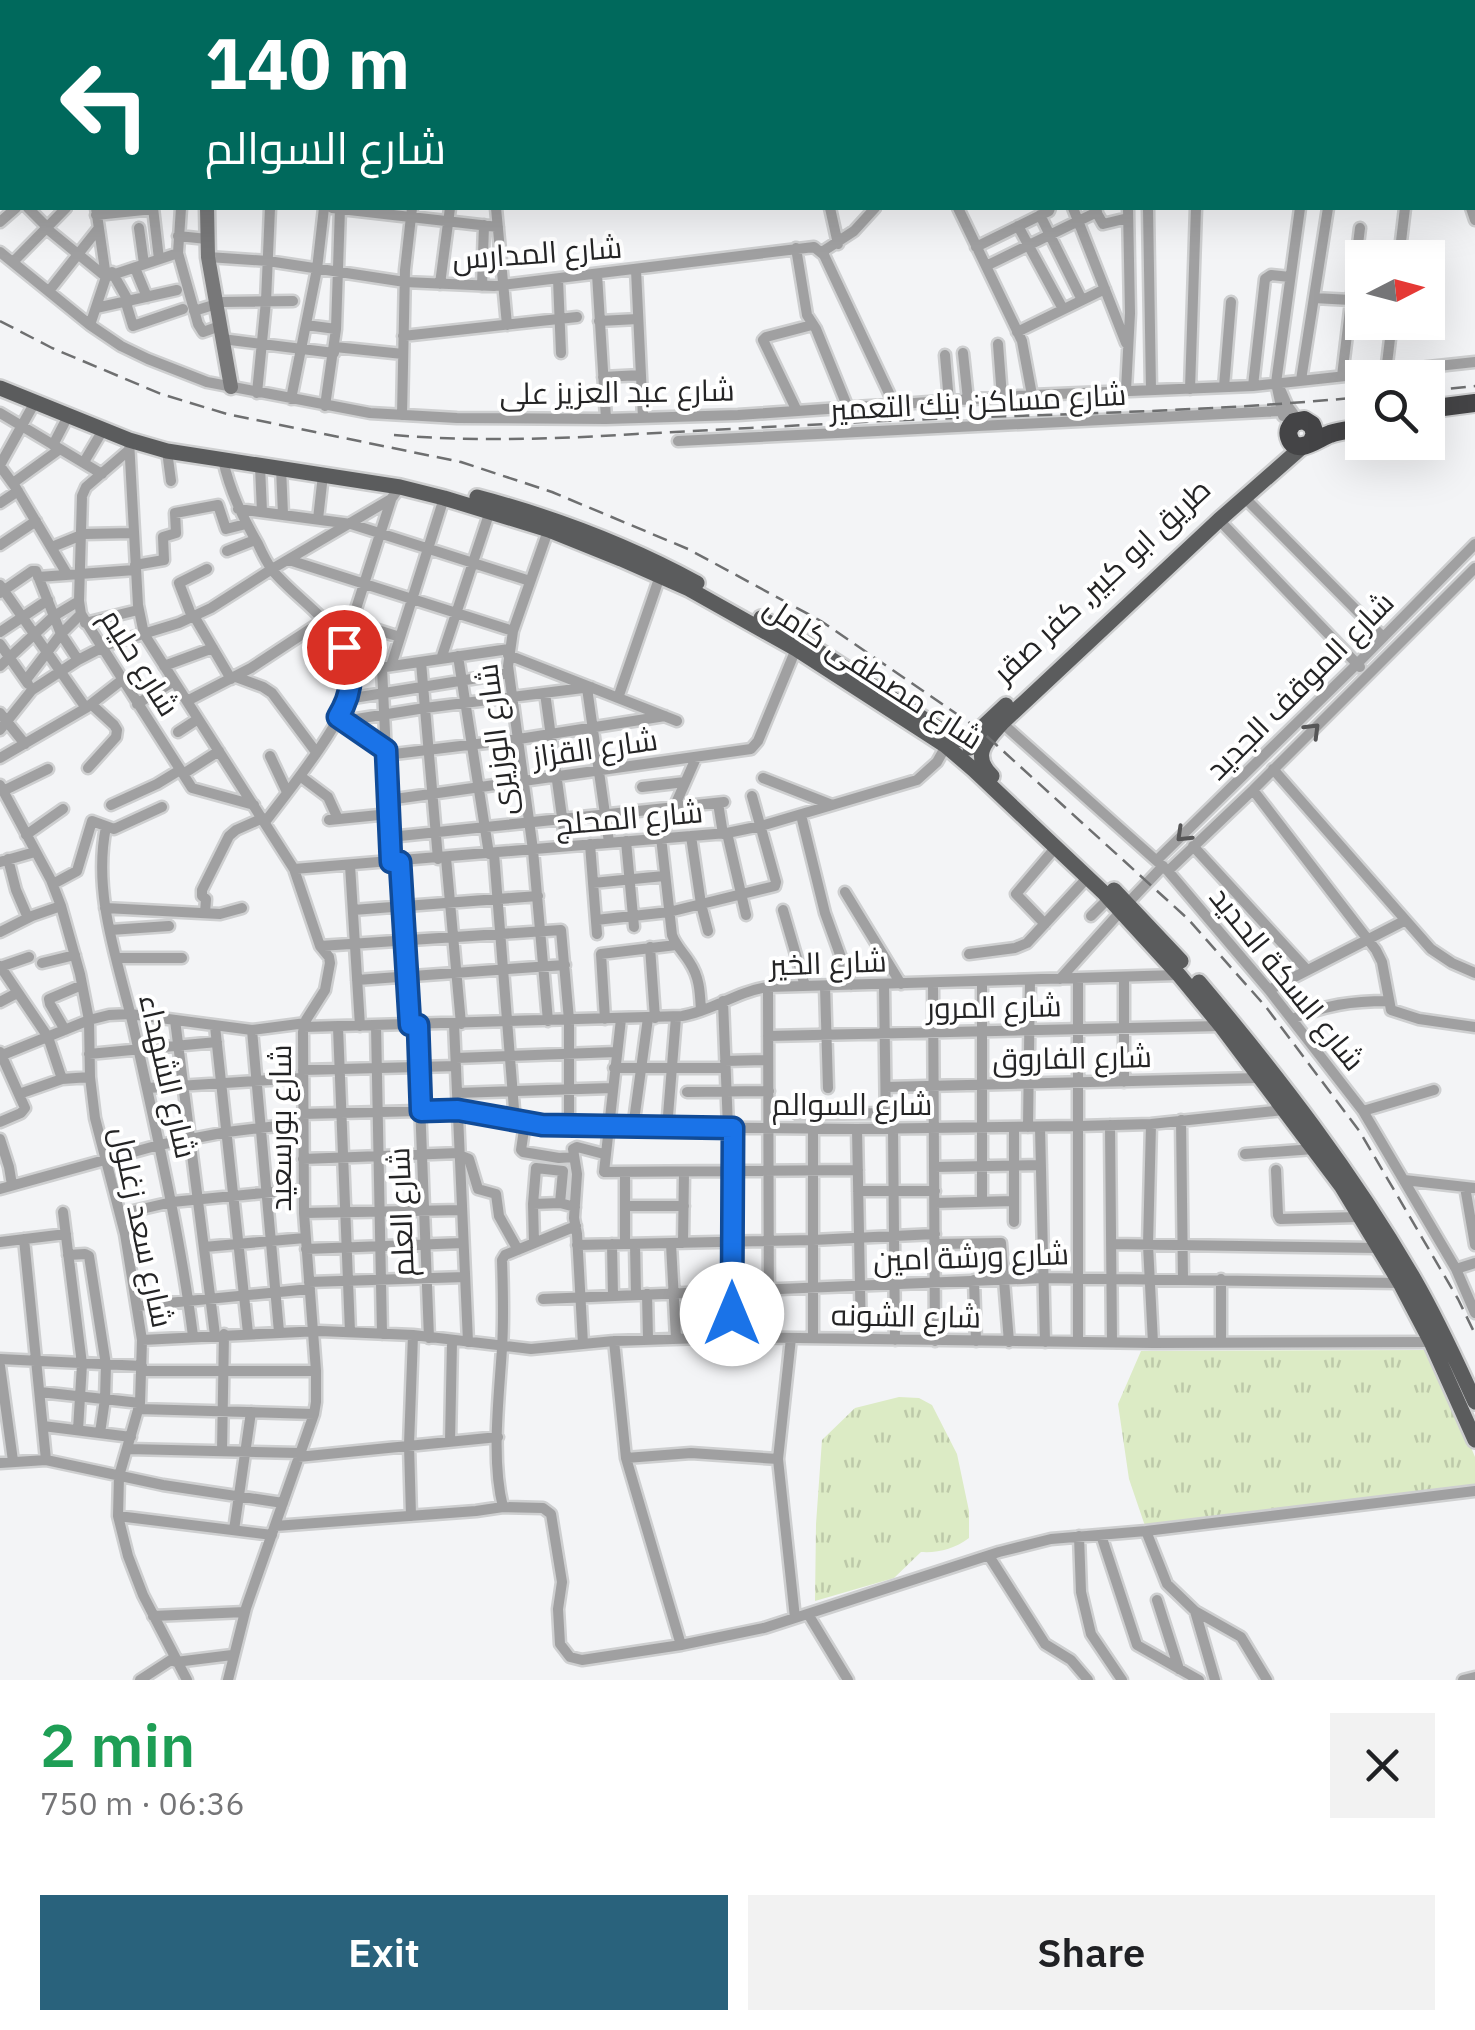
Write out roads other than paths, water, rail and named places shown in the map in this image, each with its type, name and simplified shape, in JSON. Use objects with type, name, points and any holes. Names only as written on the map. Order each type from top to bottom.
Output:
[{"type":"highway","points":[[1445,407],[1475,403]]},
{"type":"highway","points":[[1445,419],[1475,415]]},
{"type":"highway","points":[[1299,434],[1345,422]]},
{"type":"highway","name":"طريق ابو كبير, كفر صقر","points":[[1299,434],[1345,431]]},
{"type":"main road","name":"شارع مصطفى كامل","points":[[0,378],[134,435],[180,447],[450,490],[659,562],[800,639],[952,737],[972,740]]},
{"type":"main road","name":"شارع مصطفى كامل","points":[[0,388],[103,430],[129,445],[323,475],[396,493],[444,498],[550,525],[689,590],[796,649],[946,746],[979,769],[1125,907],[1236,1026],[1416,1282],[1475,1402]]},
{"type":"main road","name":"طريق ابو كبير, كفر صقر","points":[[979,769],[984,744],[1002,723],[1244,497],[1299,434]]},
{"type":"main road","name":"طريق ابو كبير, كفر صقر","points":[[972,740],[1299,434]]},
{"type":"main road","points":[[972,740],[969,754],[979,769]]},
{"type":"main road","name":"شارع مصطفى كامل","points":[[979,769],[1109,898],[1125,907],[1222,1026],[1314,1150],[1338,1170],[1359,1217],[1431,1342],[1475,1440]]},
{"type":"street","points":[[110,0],[130,0]]},
{"type":"street","points":[[30,210],[78,255],[110,276]]},
{"type":"street","points":[[13,262],[64,210]]},
{"type":"street","points":[[153,210],[159,259]]},
{"type":"street","points":[[181,210],[178,252],[188,310],[203,332],[221,332],[262,344],[301,349],[403,354]]},
{"type":"street","points":[[207,210],[208,257],[231,387]]},
{"type":"street","points":[[257,393],[270,210]]},
{"type":"street","points":[[291,399],[328,210]]},
{"type":"street","points":[[325,406],[336,329],[340,210]]},
{"type":"street","points":[[376,210],[498,227]]},
{"type":"street","points":[[440,284],[450,210]]},
{"type":"street","points":[[496,210],[507,325]]},
{"type":"street","points":[[830,210],[838,244]]},
{"type":"street","points":[[873,210],[854,232],[822,252],[895,406]]},
{"type":"street","points":[[959,210],[1018,332],[1032,395]]},
{"type":"street","points":[[1074,210],[1128,348]]},
{"type":"street","points":[[986,266],[1095,210],[1104,224],[1128,213],[1126,390]]},
{"type":"street","points":[[1148,210],[1151,390]]},
{"type":"street","points":[[1190,389],[1196,210]]},
{"type":"street","points":[[1299,434],[1281,411],[1276,384],[1300,210]]},
{"type":"street","points":[[1302,380],[1328,210]]},
{"type":"street","points":[[1402,240],[1405,210]]},
{"type":"street","points":[[96,211],[104,263],[127,302],[133,326],[215,302],[294,301]]},
{"type":"street","points":[[402,415],[411,212]]},
{"type":"street","points":[[976,247],[1042,213],[1082,300]]},
{"type":"street","points":[[482,286],[484,226]]},
{"type":"street","points":[[1018,226],[1063,310]]},
{"type":"street","points":[[139,228],[140,266],[155,317]]},
{"type":"street","points":[[1359,240],[1360,228]]},
{"type":"street","points":[[49,291],[98,230]]},
{"type":"street","points":[[178,236],[207,239]]},
{"type":"street","points":[[796,248],[807,315],[848,408]]},
{"type":"street","name":"شارع المدارس","points":[[208,257],[268,261],[405,282],[482,286],[796,248],[818,248],[822,252]]},
{"type":"street","name":"شارع عبد العزيز على","points":[[0,252],[90,324],[148,360],[206,382],[370,413],[457,418],[643,418],[1126,390],[1224,388],[1345,376]]},
{"type":"street","points":[[90,324],[110,276],[178,252]]},
{"type":"street","points":[[636,270],[643,418]]},
{"type":"street","points":[[597,274],[606,419]]},
{"type":"street","points":[[1253,386],[1265,279],[1290,277]]},
{"type":"street","points":[[558,279],[560,353]]},
{"type":"street","points":[[1018,332],[1105,289]]},
{"type":"street","points":[[96,308],[177,290]]},
{"type":"street","points":[[1314,298],[1345,300]]},
{"type":"street","points":[[1224,388],[1231,302]]},
{"type":"street","points":[[403,336],[577,316]]},
{"type":"street","points":[[600,321],[638,319]]},
{"type":"street","points":[[797,412],[763,340],[812,324]]},
{"type":"street","points":[[306,325],[336,329]]},
{"type":"street","points":[[1342,376],[1346,340]]},
{"type":"street","points":[[998,344],[1002,398]]},
{"type":"street","points":[[964,354],[968,400]]},
{"type":"street","points":[[945,355],[949,402]]},
{"type":"street","name":"شارع عبد العزيز على","points":[[1445,365],[1475,362]]},
{"type":"street","points":[[603,376],[641,374]]},
{"type":"street","points":[[1276,384],[1299,434]]},
{"type":"street","points":[[34,402],[0,466],[67,574]]},
{"type":"street","name":"شارع مساكن بنك التعمير","points":[[678,441],[1281,411]]},
{"type":"street","points":[[0,413],[102,474]]},
{"type":"street","points":[[0,504],[57,447],[68,416]]},
{"type":"street","points":[[84,462],[103,430]]},
{"type":"street","name":"شارع حليم","points":[[129,445],[84,492],[79,601],[83,619],[192,788],[254,805]]},
{"type":"street","name":"شارع بورسعيد","points":[[129,445],[138,610],[144,634],[294,869],[320,946],[329,956],[330,973],[305,1025],[302,1074],[305,1244],[316,1370],[314,1414],[244,1612],[228,1680]]},
{"type":"street","points":[[168,451],[171,481]]},
{"type":"street","points":[[205,913],[202,890],[227,839],[236,830],[264,820],[287,792],[341,719],[351,688],[351,672],[340,638],[272,569],[238,508],[222,460]]},
{"type":"street","points":[[260,466],[262,512]]},
{"type":"street","points":[[281,468],[283,514]]},
{"type":"street","points":[[318,519],[323,475]]},
{"type":"street","points":[[29,685],[101,648],[211,608],[396,493]]},
{"type":"street","points":[[332,670],[331,660],[345,649],[396,493]]},
{"type":"street","points":[[1244,497],[1384,638]]},
{"type":"street","name":"شارع العلم","points":[[429,1338],[419,1067],[403,907],[390,837],[383,693],[387,667],[444,498]]},
{"type":"street","points":[[88,768],[118,730],[88,706],[1,589],[35,574],[80,573],[164,560],[163,537],[176,532],[175,512],[218,504],[226,529],[246,524]]},
{"type":"street","points":[[238,508],[351,524],[530,581]]},
{"type":"street","points":[[441,659],[490,511]]},
{"type":"street","points":[[1219,520],[1368,675]]},
{"type":"street","points":[[0,545],[36,522]]},
{"type":"street","name":"شارع الوزيرى","points":[[548,1021],[534,850],[508,673],[513,631],[550,525]]},
{"type":"street","points":[[52,547],[81,535],[133,533]]},
{"type":"street","points":[[227,551],[255,540]]},
{"type":"street","name":"شارع الموقف الجديد","points":[[1162,866],[1475,544]]},
{"type":"street","points":[[290,560],[513,631]]},
{"type":"street","name":"شارع الموقف الجديد","points":[[1162,866],[1193,846],[1253,790],[1475,568]]},
{"type":"street","points":[[207,569],[179,583],[193,617],[234,678],[272,693],[316,752]]},
{"type":"street","points":[[35,574],[61,634],[78,660]]},
{"type":"street","points":[[618,698],[660,576]]},
{"type":"street","points":[[0,632],[48,600]]},
{"type":"street","points":[[0,666],[54,616],[79,601]]},
{"type":"street","points":[[25,744],[2,721],[61,634],[83,619],[138,610]]},
{"type":"street","points":[[186,701],[234,678],[324,620]]},
{"type":"street","points":[[352,622],[400,637]]},
{"type":"street","points":[[1394,626],[1404,638]]},
{"type":"street","points":[[0,644],[29,685]]},
{"type":"street","points":[[164,666],[213,648]]},
{"type":"street","name":"شارع القزاز","points":[[388,800],[754,748],[796,649]]},
{"type":"street","points":[[341,719],[386,753],[472,746],[671,718],[589,688],[509,652],[351,672]]},
{"type":"street","points":[[458,656],[498,900],[513,1091],[522,1151],[574,1157]]},
{"type":"street","points":[[420,662],[436,832],[450,903],[456,973],[468,1342]]},
{"type":"street","points":[[347,699],[508,673]]},
{"type":"street","points":[[0,758],[88,706],[122,680]]},
{"type":"street","points":[[137,704],[174,680]]},
{"type":"street","points":[[341,719],[589,688]]},
{"type":"street","points":[[589,688],[609,842]]},
{"type":"street","points":[[545,693],[566,846]]},
{"type":"street","points":[[178,732],[198,719]]},
{"type":"street","name":"شارع السكة الحديد","points":[[1002,723],[1162,866],[1269,990],[1364,1111],[1456,1269],[1475,1313]]},
{"type":"street","name":"شارع المحلج","points":[[294,869],[725,834],[917,780],[937,762],[946,746]]},
{"type":"street","points":[[111,805],[219,751]]},
{"type":"street","points":[[270,756],[287,792]]},
{"type":"street","points":[[696,758],[661,837],[672,935],[696,973],[701,1011]]},
{"type":"street","points":[[2,788],[48,769]]},
{"type":"street","points":[[1272,769],[1431,949],[1475,973]]},
{"type":"street","points":[[300,776],[328,797],[333,819],[388,814]]},
{"type":"street","points":[[763,778],[832,806]]},
{"type":"street","points":[[642,787],[685,782]]},
{"type":"street","name":"شارع سعد زغلول","points":[[2,788],[61,906],[82,985],[89,1020],[95,1118],[120,1214],[142,1340],[139,1406],[118,1476],[118,1516],[128,1556],[153,1616],[187,1680]]},
{"type":"street","points":[[1253,790],[1382,962],[1390,1010],[1475,1028]]},
{"type":"street","points":[[596,920],[634,922],[774,887],[776,882],[752,796]]},
{"type":"street","points":[[390,837],[721,803],[746,915]]},
{"type":"street","points":[[52,884],[77,871],[90,822],[114,828],[162,807]]},
{"type":"street","points":[[26,835],[63,809]]},
{"type":"street","points":[[800,814],[825,913],[852,984]]},
{"type":"street","name":"شارع الشهداء","points":[[106,827],[102,855],[105,908],[172,1202],[192,1336]]},
{"type":"street","points":[[691,836],[700,904],[708,931]]},
{"type":"street","points":[[626,841],[634,922]]},
{"type":"street","points":[[590,844],[597,934]]},
{"type":"street","points":[[1193,846],[1308,970]]},
{"type":"street","points":[[1045,924],[1016,894],[1056,847]]},
{"type":"street","points":[[28,918],[4,861],[35,852]]},
{"type":"street","points":[[350,865],[360,1026]]},
{"type":"street","points":[[1060,979],[1162,866]]},
{"type":"street","points":[[593,883],[664,876]]},
{"type":"street","points":[[969,954],[1024,946],[1088,877]]},
{"type":"street","points":[[845,892],[901,984]]},
{"type":"street","points":[[353,910],[538,896]]},
{"type":"street","points":[[1090,916],[1109,898]]},
{"type":"street","points":[[0,932],[61,906]]},
{"type":"street","points":[[105,908],[226,913],[242,908]]},
{"type":"street","points":[[784,910],[805,986]]},
{"type":"street","points":[[1269,990],[1404,921]]},
{"type":"street","points":[[110,930],[170,926]]},
{"type":"street","points":[[320,946],[562,931],[569,1020],[569,1126]]},
{"type":"street","points":[[604,1019],[600,958],[603,952],[676,945]]},
{"type":"street","points":[[633,1128],[652,1018],[650,948]]},
{"type":"street","points":[[42,964],[75,955]]},
{"type":"street","points":[[29,957],[0,966],[48,1037],[62,1080]]},
{"type":"street","points":[[117,958],[182,958]]},
{"type":"street","points":[[358,980],[565,965]]},
{"type":"street","name":"شارع الخير","points":[[1,1054],[89,1020],[130,1014],[252,1030],[305,1025],[652,1018],[701,1011],[748,991],[768,988],[1180,975]]},
{"type":"street","points":[[1124,976],[1124,1082]]},
{"type":"street","points":[[1078,978],[1078,1342]]},
{"type":"street","points":[[1030,980],[1029,1084],[1041,1165],[1045,1342]]},
{"type":"street","points":[[982,982],[982,1202]]},
{"type":"street","points":[[934,983],[935,1341]]},
{"type":"street","points":[[884,984],[886,1113],[894,1191],[895,1340]]},
{"type":"street","points":[[65,1030],[50,1004],[51,997],[82,985]]},
{"type":"street","points":[[824,986],[828,1088]]},
{"type":"street","points":[[768,988],[769,1337]]},
{"type":"street","points":[[0,1002],[17,992]]},
{"type":"street","points":[[1292,1019],[1355,1000],[1388,1000]]},
{"type":"street","points":[[723,1001],[733,1172],[732,1337]]},
{"type":"street","points":[[667,1128],[676,1017]]},
{"type":"street","points":[[621,1018],[604,1172],[858,1170]]},
{"type":"street","points":[[174,1020],[210,1299],[220,1335],[224,1371],[222,1451]]},
{"type":"street","points":[[215,1026],[248,1334]]},
{"type":"street","points":[[376,1026],[382,1334]]},
{"type":"street","name":"شارع المرور","points":[[768,1036],[1222,1026]]},
{"type":"street","points":[[338,1027],[350,1332]]},
{"type":"street","points":[[252,1030],[279,1332]]},
{"type":"street","points":[[89,1054],[217,1042]]},
{"type":"street","points":[[146,1088],[256,1081],[340,1069],[616,1052]]},
{"type":"street","points":[[0,1122],[24,1108],[1,1054]]},
{"type":"street","points":[[614,1068],[672,1068],[768,1060]]},
{"type":"street","points":[[19,1094],[62,1080],[90,1077]]},
{"type":"street","name":"شارع الفاروق","points":[[886,1087],[1259,1078]]},
{"type":"street","points":[[457,1093],[612,1088]]},
{"type":"street","points":[[1364,1111],[1434,1090]]},
{"type":"street","points":[[687,1092],[768,1091]]},
{"type":"street","name":"شارع السوالم","points":[[0,1189],[190,1139],[342,1113],[458,1110],[520,1122],[607,1128],[858,1129],[1151,1124],[1284,1110]]},
{"type":"street","points":[[797,1114],[886,1113]]},
{"type":"street","points":[[1181,1120],[1183,1278]]},
{"type":"street","points":[[1151,1124],[1148,1245],[1152,1343]]},
{"type":"street","points":[[1110,1125],[1112,1342]]},
{"type":"street","points":[[1014,1127],[1014,1222]]},
{"type":"street","points":[[813,1128],[813,1338]]},
{"type":"street","points":[[858,1129],[860,1339]]},
{"type":"street","points":[[0,1139],[12,1185]]},
{"type":"street","points":[[583,1344],[574,1220],[578,1182],[573,1149],[604,1154]]},
{"type":"street","points":[[1244,1154],[1314,1150]]},
{"type":"street","points":[[303,1159],[459,1154],[470,1159],[478,1189],[496,1194],[499,1216],[518,1250]]},
{"type":"street","points":[[934,1167],[1041,1165]]},
{"type":"street","points":[[534,1243],[535,1170],[564,1171],[560,1203]]},
{"type":"street","points":[[1276,1170],[1278,1218],[1359,1217]]},
{"type":"street","points":[[624,1172],[630,1244],[648,1338]]},
{"type":"street","points":[[676,1338],[673,1293],[684,1206],[684,1172]]},
{"type":"street","points":[[1404,1180],[1470,1188],[1475,1245]]},
{"type":"street","points":[[120,1214],[172,1202],[303,1189]]},
{"type":"street","points":[[858,1191],[894,1191],[982,1202],[1014,1201]]},
{"type":"street","points":[[533,1204],[576,1207]]},
{"type":"street","points":[[625,1206],[684,1206]]},
{"type":"street","points":[[304,1213],[462,1210]]},
{"type":"street","points":[[63,1212],[82,1364],[78,1430]]},
{"type":"street","points":[[503,1507],[498,1437],[502,1263],[505,1255],[576,1226]]},
{"type":"street","points":[[0,1242],[66,1234]]},
{"type":"street","points":[[578,1245],[894,1236],[998,1242],[1002,1245],[1008,1342]]},
{"type":"street","points":[[24,1239],[46,1460]]},
{"type":"street","points":[[204,1247],[271,1241],[347,1248],[463,1243]]},
{"type":"street","points":[[612,1244],[613,1296]]},
{"type":"street","points":[[1111,1244],[1377,1248]]},
{"type":"street","points":[[68,1255],[88,1256],[106,1365],[100,1433]]},
{"type":"street","points":[[1456,1269],[1475,1262]]},
{"type":"street","points":[[138,1306],[276,1292],[348,1280],[465,1278]]},
{"type":"street","name":"شارع ورشة امين","points":[[543,1299],[1044,1278],[1400,1283]]},
{"type":"street","points":[[1221,1279],[1221,1342]]},
{"type":"street","points":[[974,1280],[976,1341]]},
{"type":"street","name":"شارع الشونه","points":[[142,1340],[313,1331],[413,1335],[531,1349],[614,1340],[732,1337],[1008,1342],[1431,1342]]},
{"type":"street","points":[[411,1516],[413,1335]]},
{"type":"street","points":[[790,1338],[778,1458],[796,1618]]},
{"type":"street","points":[[614,1340],[626,1458],[681,1645]]},
{"type":"street","points":[[450,1442],[452,1341]]},
{"type":"street","points":[[13,1461],[0,1363],[36,1361],[224,1371],[316,1370]]},
{"type":"street","points":[[40,1392],[139,1406],[314,1414]]},
{"type":"street","points":[[234,1530],[250,1412]]},
{"type":"street","points":[[43,1426],[100,1433],[129,1443],[298,1455],[498,1437]]},
{"type":"street","points":[[626,1458],[692,1453],[778,1458]]},
{"type":"street","points":[[0,1463],[46,1460],[163,1486],[283,1503]]},
{"type":"street","points":[[118,1516],[234,1530],[274,1530],[503,1507],[542,1508],[551,1514],[562,1582],[558,1609],[560,1644],[570,1657],[590,1660],[764,1628],[1051,1538],[1146,1531],[1475,1492]]},
{"type":"street","points":[[1146,1531],[1167,1584],[1195,1611],[1241,1637],[1267,1680]]},
{"type":"street","points":[[1101,1535],[1137,1645],[1199,1680]]},
{"type":"street","points":[[1079,1536],[1082,1592],[1091,1634],[1122,1680]]},
{"type":"street","points":[[989,1556],[1045,1644],[1070,1660],[1088,1680]]},
{"type":"street","points":[[1158,1600],[1180,1670]]},
{"type":"street","points":[[1195,1611],[1215,1680]]},
{"type":"street","points":[[153,1616],[244,1612]]},
{"type":"street","points":[[808,1614],[848,1680]]},
{"type":"street","points":[[140,1680],[175,1660],[232,1655]]},
{"type":"street","points":[[1164,1660],[1170,1678]]},
{"type":"street","points":[[1463,1680],[1475,1677]]},
{"type":"railway","points":[[0,321],[52,348],[161,394],[227,414],[461,462],[552,492],[688,549],[821,621],[980,730],[1188,919],[1266,1007],[1360,1132],[1475,1334]]},
{"type":"railway","points":[[1445,389],[1475,386]]},
{"type":"railway","points":[[394,435],[484,439],[575,437],[1175,410],[1345,398]]}]
